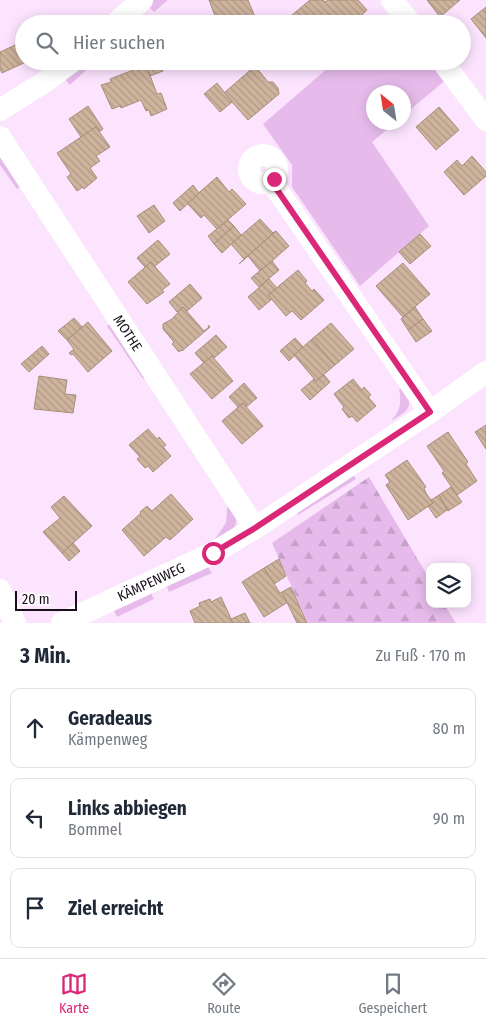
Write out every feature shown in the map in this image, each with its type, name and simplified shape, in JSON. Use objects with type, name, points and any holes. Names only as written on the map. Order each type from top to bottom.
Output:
[{"type":"street","points":[[125,15],[142,0]]},
{"type":"street","points":[[392,0],[404,15]]},
{"type":"street","points":[[0,110],[61,70]]},
{"type":"street","points":[[449,70],[486,120]]},
{"type":"street","name":"MOTHE","points":[[0,137],[255,528]]},
{"type":"street","points":[[271,181],[430,412]]},
{"type":"street","name":"KÄMPENWEG","points":[[62,623],[213,553],[255,528],[430,412],[486,372]]},
{"type":"street","points":[[0,590],[15,623]]},
{"type":"green space","points":[[151,0],[168,0],[154,12],[148,6]]},
{"type":"green space","points":[[73,70],[86,70],[70,85],[65,79]]},
{"type":"green space","points":[[326,70],[441,70],[448,78],[411,109],[411,85],[366,85],[366,130],[387,130],[372,142],[429,226],[360,286],[292,187],[292,165],[263,124]]},
{"type":"green space","points":[[0,151],[23,186],[17,189],[0,165]]},
{"type":"green space","points":[[113,323],[147,376],[143,379],[107,326]]},
{"type":"green space","points":[[404,386],[409,399],[408,407],[403,414],[391,421],[399,406],[399,389]]},
{"type":"green space","points":[[350,470],[356,479],[298,515],[294,507]]},
{"type":"green space","points":[[369,477],[426,573],[426,608],[447,608],[456,623],[308,623],[272,543]]},
{"type":"green space","points":[[232,504],[236,519],[234,528],[213,542],[226,523],[227,508]]},
{"type":"green space","points":[[207,566],[212,573],[169,592],[166,584]]},
{"type":"green space","points":[[149,589],[154,599],[117,617],[112,607]]},
{"type":"building","points":[[209,0],[248,0],[254,15],[215,15]]},
{"type":"building","points":[[310,0],[323,0],[325,2],[328,0],[358,0],[367,10],[362,15],[292,15]]},
{"type":"building","points":[[427,0],[460,0],[442,15],[438,15]]},
{"type":"building","points":[[486,7],[486,38],[471,19]]},
{"type":"building","points":[[15,45],[15,67],[2,73],[0,69],[0,52]]},
{"type":"building","points":[[133,70],[148,70],[157,94],[161,93],[167,109],[151,116],[149,110],[146,111],[141,100],[121,108],[120,106],[112,109],[101,85],[111,82],[110,79]]},
{"type":"building","points":[[148,70],[163,70],[163,71],[150,76]]},
{"type":"building","points":[[250,70],[258,70],[268,82],[273,82],[278,88],[279,94],[248,120],[224,93]]},
{"type":"building","points":[[217,83],[232,102],[220,112],[204,94]]},
{"type":"building","points":[[88,106],[103,129],[99,132],[96,127],[81,137],[69,119]]},
{"type":"building","points":[[439,107],[459,130],[436,150],[416,127]]},
{"type":"building","points":[[96,127],[110,147],[96,156],[100,161],[90,168],[97,178],[84,189],[83,187],[77,191],[67,177],[71,174],[57,153]]},
{"type":"building","points":[[472,156],[486,172],[486,176],[464,195],[444,172],[457,160],[462,166]]},
{"type":"building","points":[[217,177],[229,192],[232,189],[246,204],[217,229],[204,215],[201,218],[187,203]]},
{"type":"building","points":[[193,185],[199,193],[180,211],[173,203]]},
{"type":"building","points":[[154,205],[165,221],[149,233],[137,216]]},
{"type":"building","points":[[260,219],[273,233],[276,231],[244,259],[231,244]]},
{"type":"building","points":[[228,220],[234,226],[214,244],[208,236]]},
{"type":"building","points":[[234,226],[241,235],[222,253],[214,244]]},
{"type":"building","points":[[276,231],[289,246],[260,271],[248,256],[239,264]]},
{"type":"building","points":[[420,234],[431,246],[410,264],[399,252]]},
{"type":"building","points":[[158,240],[170,254],[155,266],[151,262],[145,267],[137,258]]},
{"type":"building","points":[[272,261],[279,270],[259,287],[251,278]]},
{"type":"building","points":[[151,262],[170,284],[162,290],[164,292],[147,304],[128,282]]},
{"type":"building","points":[[403,263],[430,294],[403,317],[376,286]]},
{"type":"building","points":[[298,270],[307,281],[305,283],[312,291],[314,289],[324,300],[301,320],[292,311],[286,316],[268,295]]},
{"type":"building","points":[[269,279],[277,288],[268,295],[272,299],[259,310],[248,297]]},
{"type":"building","points":[[190,284],[202,298],[187,311],[183,307],[177,312],[169,302]]},
{"type":"building","points":[[183,307],[204,331],[209,327],[208,325],[210,327],[179,352],[172,344],[174,342],[163,329],[163,324],[172,319]]},
{"type":"building","points":[[415,307],[423,319],[408,330],[401,319]]},
{"type":"building","points":[[74,318],[82,327],[67,340],[58,331]]},
{"type":"building","points":[[423,319],[432,331],[416,342],[408,330]]},
{"type":"building","points":[[88,322],[112,351],[88,372],[73,354],[69,353],[74,349],[67,340]]},
{"type":"building","points":[[331,323],[354,349],[335,365],[312,339]]},
{"type":"building","points":[[216,335],[227,347],[214,358],[212,356],[204,363],[195,353]]},
{"type":"building","points":[[295,338],[303,347],[289,361],[280,351]]},
{"type":"building","points":[[312,339],[335,365],[316,381],[294,355]]},
{"type":"building","points":[[42,346],[49,354],[29,372],[21,364]]},
{"type":"building","points":[[212,356],[233,381],[212,399],[190,374]]},
{"type":"building","points":[[324,375],[330,382],[310,400],[301,390],[314,379],[316,381]]},
{"type":"building","points":[[39,376],[67,380],[65,394],[76,395],[73,413],[34,409]]},
{"type":"building","points":[[353,379],[362,390],[364,387],[371,395],[368,397],[376,406],[357,422],[352,416],[349,418],[342,409],[344,407],[334,394]]},
{"type":"building","points":[[244,383],[257,398],[246,407],[243,403],[238,407],[229,397]]},
{"type":"building","points":[[243,403],[263,426],[242,444],[222,421]]},
{"type":"building","points":[[486,425],[486,449],[475,432]]},
{"type":"building","points":[[148,429],[166,445],[163,447],[171,456],[153,472],[148,466],[145,468],[137,459],[140,457],[129,445]]},
{"type":"building","points":[[448,432],[468,462],[466,464],[477,481],[457,495],[427,446]]},
{"type":"building","points":[[407,460],[426,487],[424,488],[426,493],[433,503],[408,520],[386,485],[390,482],[385,475]]},
{"type":"building","points":[[451,487],[462,502],[448,511],[439,495]]},
{"type":"building","points":[[171,494],[193,519],[170,540],[166,537],[144,556],[122,530],[147,506],[152,511]]},
{"type":"building","points":[[439,495],[447,510],[436,518],[428,506],[433,503],[431,500]]},
{"type":"building","points":[[64,496],[92,526],[62,553],[43,532],[60,518],[51,507]]},
{"type":"building","points":[[73,543],[80,551],[69,561],[62,553]]},
{"type":"building","points":[[279,559],[286,576],[274,584],[264,568]]},
{"type":"building","points":[[264,568],[288,602],[264,617],[242,582]]},
{"type":"building","points":[[291,587],[307,623],[297,623],[282,592]]},
{"type":"building","points":[[221,597],[233,623],[195,623],[190,611],[200,606],[199,603],[210,599],[211,602]]},
{"type":"building","points":[[245,613],[250,623],[233,623],[231,619]]},
{"type":"route","points":[[213,553],[255,528],[430,412],[271,181],[274,179]]}]
